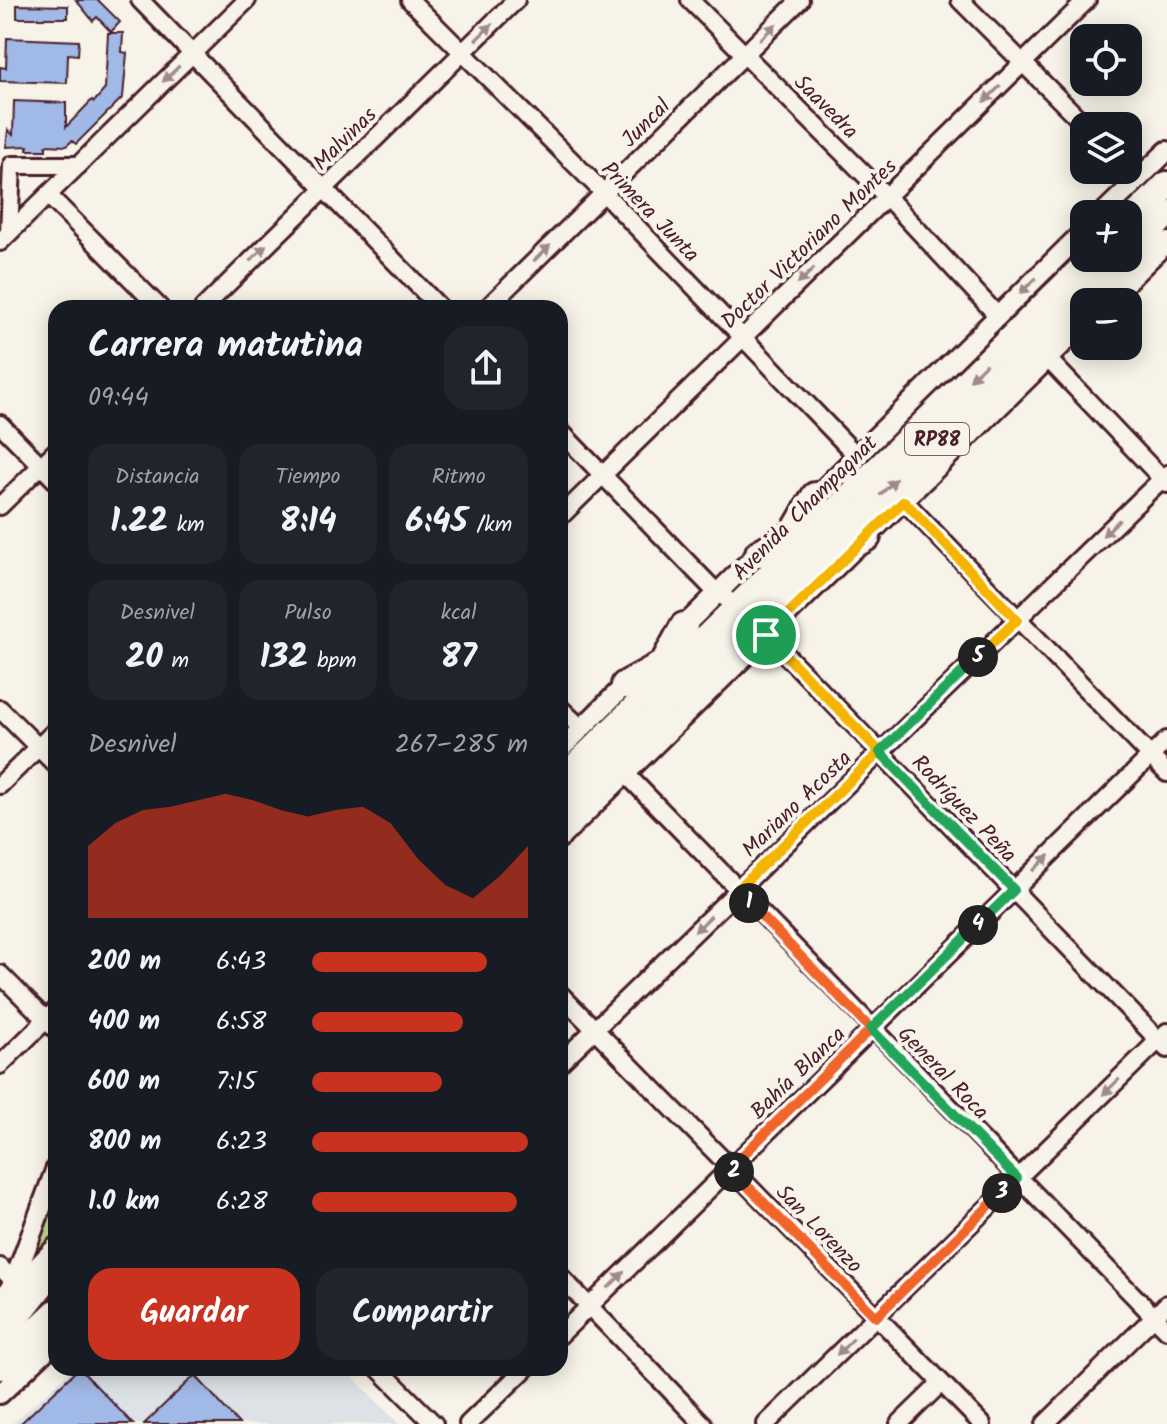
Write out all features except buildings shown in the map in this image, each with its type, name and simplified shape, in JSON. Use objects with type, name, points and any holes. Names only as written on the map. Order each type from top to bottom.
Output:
[{"type":"highway","points":[[1142,210],[1167,185]]},
{"type":"highway","points":[[1142,238],[1167,213]]},
{"type":"highway","name":"Avenida Champagnat","points":[[568,800],[648,708],[840,519],[1079,272]]},
{"type":"highway","name":"Avenida Champagnat","points":[[840,519],[1107,272]]},
{"type":"highway","points":[[781,577],[792,535],[840,519]]},
{"type":"highway","points":[[781,577],[825,560],[840,519]]},
{"type":"highway","points":[[648,708],[663,664],[707,650]]},
{"type":"highway","points":[[648,708],[691,695],[707,650]]},
{"type":"highway","name":"Avenida Champagnat","points":[[568,775],[648,708]]},
{"type":"highway","points":[[0,1337],[48,1276]]},
{"type":"highway","points":[[0,1366],[48,1321]]},
{"type":"street","points":[[140,0],[432,300]]},
{"type":"street","points":[[4,238],[247,0]]},
{"type":"street","name":"Primera Junta","points":[[410,0],[604,193],[856,455]]},
{"type":"street","name":"Malvinas","points":[[211,300],[516,0]]},
{"type":"street","name":"Saavedra","points":[[690,0],[887,197],[997,315]]},
{"type":"street","name":"Juncal","points":[[495,300],[800,0]]},
{"type":"street","points":[[960,0],[1072,112]]},
{"type":"street","name":"Doctor Victoriano Montes","points":[[568,509],[1087,0]]},
{"type":"street","points":[[1142,168],[1167,151]]},
{"type":"street","points":[[4,238],[12,165],[79,165]]},
{"type":"street","points":[[1113,200],[1125,184]]},
{"type":"street","points":[[48,195],[152,300]]},
{"type":"street","points":[[1120,288],[1167,242]]},
{"type":"street","name":"Avenida Champagnat","points":[[840,519],[856,455],[1070,245]]},
{"type":"street","name":"Avenida Champagnat","points":[[568,830],[625,773],[648,708],[744,613],[840,519],[904,501],[1070,337]]},
{"type":"street","points":[[1048,359],[1165,479]]},
{"type":"street","points":[[0,424],[48,473]]},
{"type":"street","name":"Rodríguez Peña","points":[[568,439],[744,613],[1164,1040]]},
{"type":"street","points":[[0,506],[48,459]]},
{"type":"street","name":"Mariano Acosta","points":[[568,1055],[1165,479]]},
{"type":"street","points":[[904,501],[1167,773]]},
{"type":"street","name":"Avenida Champagnat","points":[[568,742],[582,729],[648,708]]},
{"type":"street","points":[[0,709],[48,757]]},
{"type":"street","points":[[568,716],[582,729]]},
{"type":"street","points":[[0,785],[48,738]]},
{"type":"street","name":"Bahía Blanca","points":[[568,1327],[1167,740]]},
{"type":"street","name":"General Roca","points":[[625,773],[1167,1330]]},
{"type":"street","points":[[0,974],[48,1016]]},
{"type":"street","name":"San Lorenzo","points":[[568,1002],[982,1424]]},
{"type":"street","points":[[0,1065],[48,1024]]},
{"type":"street","points":[[766,1424],[1017,1178],[1164,1040]]},
{"type":"street","points":[[2,1303],[14,1281],[48,1190]]},
{"type":"street","points":[[2,1303],[48,1255]]},
{"type":"street","points":[[0,1267],[14,1281]]},
{"type":"street","points":[[568,1284],[703,1424]]},
{"type":"street","points":[[1045,1424],[1167,1304]]},
{"type":"street","points":[[0,1394],[48,1347]]},
{"type":"street","points":[[386,1376],[434,1424]]},
{"type":"street","points":[[468,1424],[518,1376]]},
{"type":"street","points":[[899,1424],[941,1383]]},
{"type":"shaded area","points":[[65,1376],[352,1376],[399,1424],[12,1424]]},
{"type":"green space","points":[[48,1211],[48,1242],[28,1266]]},
{"type":"route","points":[[766,635],[880,752],[737,890],[871,1029],[730,1168],[876,1317],[1017,1178],[871,1029],[1014,890],[880,752],[1017,620],[904,501],[766,635]]}]
